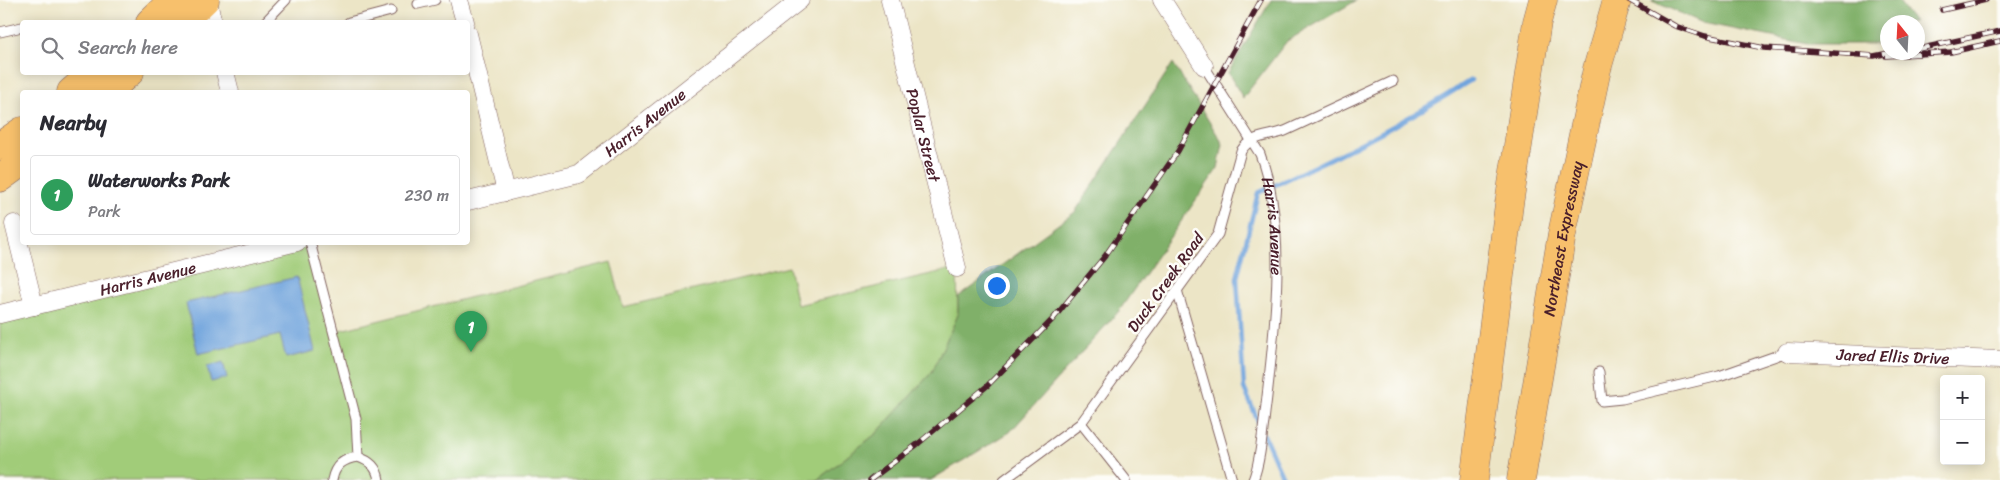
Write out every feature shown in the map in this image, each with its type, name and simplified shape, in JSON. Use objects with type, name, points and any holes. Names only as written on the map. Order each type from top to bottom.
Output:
[{"type":"highway","points":[[152,20],[173,0]]},
{"type":"highway","points":[[1528,83],[1531,0]]},
{"type":"highway","points":[[1474,480],[1509,204],[1543,0]]},
{"type":"highway","name":"Northeast Expressway","points":[[1520,480],[1562,234],[1597,69],[1617,0]]},
{"type":"highway","points":[[187,20],[209,11]]},
{"type":"highway","points":[[73,90],[91,75]]},
{"type":"highway","points":[[109,90],[127,75]]},
{"type":"highway","points":[[0,146],[20,131]]},
{"type":"highway","points":[[0,178],[20,163]]},
{"type":"street","points":[[459,0],[464,20]]},
{"type":"street","name":"Harris Avenue","points":[[470,201],[579,174],[800,0]]},
{"type":"street","name":"Poplar Street","points":[[890,0],[957,268]]},
{"type":"street","name":"Harris Avenue","points":[[1162,0],[1204,66]]},
{"type":"street","points":[[470,42],[506,192]]},
{"type":"street","points":[[226,75],[230,90]]},
{"type":"street","points":[[14,224],[34,306]]},
{"type":"street","name":"Harris Avenue","points":[[0,314],[269,246]]},
{"type":"street","name":"Jared Ellis Drive","points":[[1787,352],[2000,360]]},
{"type":"lane","points":[[267,20],[286,0]]},
{"type":"lane","points":[[418,4],[435,0]]},
{"type":"lane","points":[[357,20],[391,11]]},
{"type":"lane","points":[[0,32],[20,27]]},
{"type":"lane","name":"Harris Avenue","points":[[1204,66],[1260,154],[1265,167],[1273,206],[1276,249],[1274,335],[1263,427],[1254,478]]},
{"type":"lane","points":[[1250,140],[1273,136],[1286,131],[1393,81]]},
{"type":"lane","name":"Duck Creek Road","points":[[1004,480],[1081,423],[1218,234],[1241,151],[1250,140]]},
{"type":"lane","points":[[311,245],[356,419],[358,457]]},
{"type":"lane","points":[[1177,290],[1232,480]]},
{"type":"lane","points":[[1599,372],[1602,401],[1622,399],[1726,373],[1787,352]]},
{"type":"lane","points":[[1081,423],[1126,480]]},
{"type":"lane","points":[[332,480],[338,466],[343,461],[358,457],[372,464],[379,480]]},
{"type":"green space","points":[[1271,0],[1357,0],[1287,41],[1243,98],[1228,73]]},
{"type":"green space","points":[[1898,0],[1909,15],[1880,15],[1880,44],[1807,44],[1703,23],[1652,1]]},
{"type":"green space","points":[[1173,63],[1223,144],[1218,168],[1119,311],[1010,432],[931,480],[817,480],[877,433],[932,372],[958,315],[958,297],[1075,212]]},
{"type":"green space","points":[[289,245],[311,245],[333,332],[611,262],[623,307],[789,267],[797,305],[957,268],[958,315],[932,372],[877,433],[817,480],[0,480],[0,314]]},
{"type":"water","points":[[297,277],[315,351],[286,358],[280,335],[198,354],[186,303]]},
{"type":"water","points":[[223,362],[227,378],[211,382],[207,367]]},
{"type":"waterway","points":[[1261,428],[1244,388],[1237,278],[1258,193],[1366,140],[1471,80]]},
{"type":"waterway","points":[[1264,435],[1284,480]]},
{"type":"railway","points":[[870,480],[919,443],[987,386],[1053,319],[1105,256],[1178,151],[1261,0]]},
{"type":"railway","points":[[1629,0],[1675,26],[1705,36],[1764,48],[1874,56],[1880,55]]},
{"type":"railway","points":[[1942,10],[1986,0]]},
{"type":"railway","points":[[1925,47],[2000,31]]},
{"type":"railway","points":[[1925,54],[1951,52],[2000,41]]},
{"type":"place","name":"Waterworks Park","points":[[471,352]]}]
